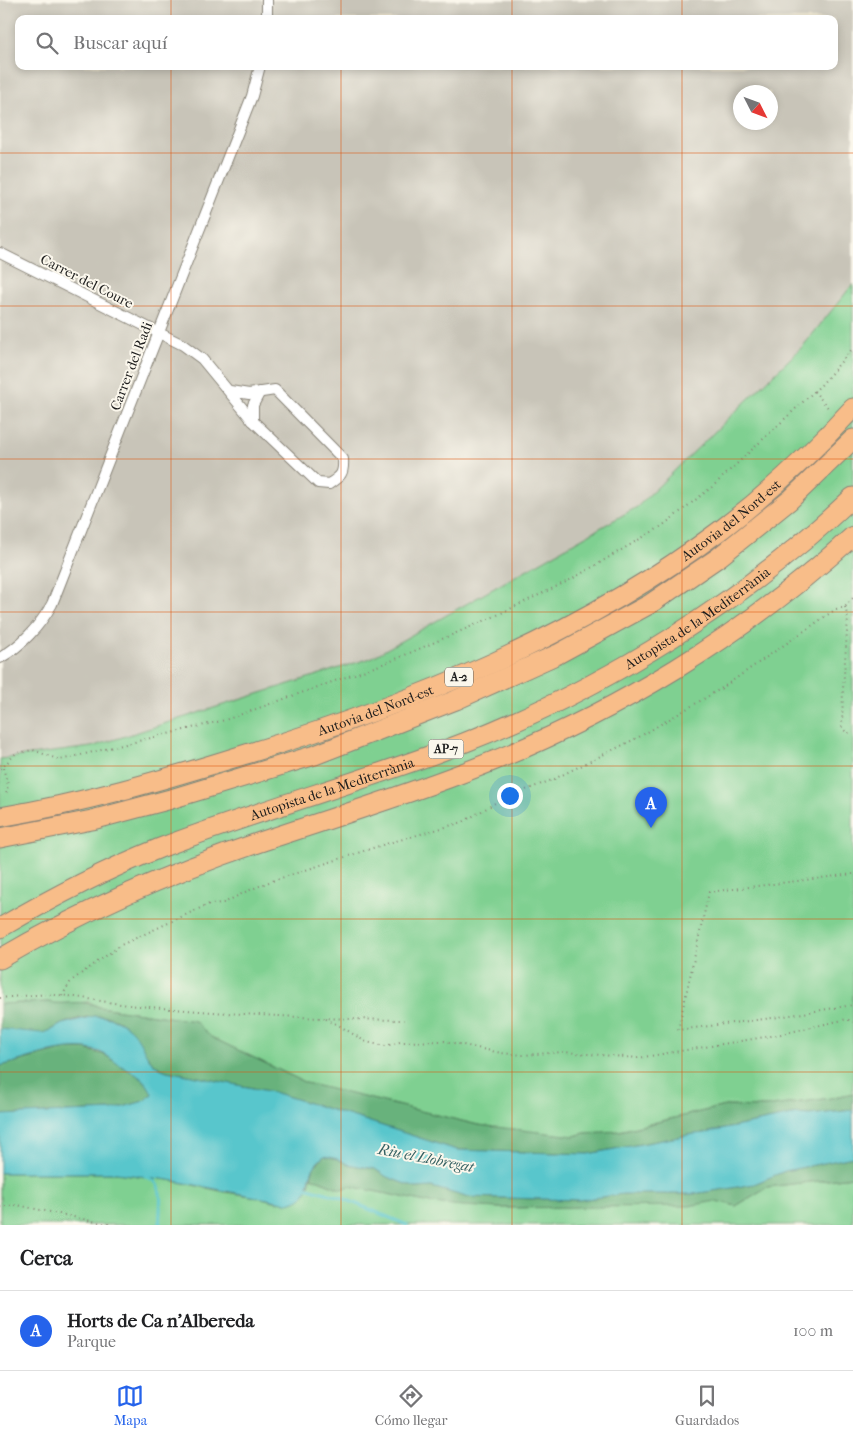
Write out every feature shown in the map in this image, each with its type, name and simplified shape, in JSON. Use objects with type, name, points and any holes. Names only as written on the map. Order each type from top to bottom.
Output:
[{"type":"highway","name":"Autovia del Nord-est","points":[[0,817],[96,797],[170,778],[312,734],[447,682],[510,655],[636,588],[722,529],[793,469],[853,408]]},
{"type":"highway","name":"Autovia del Nord-est","points":[[0,838],[92,820],[171,799],[315,755],[456,700],[558,654],[650,604],[719,557],[790,500],[853,439]]},
{"type":"highway","name":"Autopista de la Mediterrània","points":[[0,928],[42,904],[157,850],[468,741],[542,709],[680,633],[737,594],[803,542],[853,498]]},
{"type":"highway","name":"Autopista de la Mediterrània","points":[[1,958],[77,918],[167,877],[262,842],[478,768],[548,738],[642,689],[707,649],[814,571],[853,536]]},
{"type":"street","points":[[266,15],[267,0]]},
{"type":"street","name":"Carrer del Radi","points":[[0,658],[27,637],[52,604],[252,96],[259,70]]},
{"type":"street","name":"Carrer del Coure","points":[[0,253],[183,345],[202,359],[230,390],[253,420],[318,483],[329,484],[340,476],[344,468],[343,459],[275,390],[249,394],[230,390]]},
{"type":"street","points":[[253,420],[253,405],[260,392]]},
{"type":"path","points":[[6,795],[8,785],[1,768],[16,753],[33,750],[60,760],[145,741],[225,720],[391,661],[493,617],[572,579],[662,526],[712,487],[814,392],[853,348]]},
{"type":"path","points":[[814,392],[830,410]]},
{"type":"path","points":[[62,996],[71,981],[121,946],[209,904],[224,903],[270,882],[382,845],[463,822],[502,799],[552,780],[639,737],[722,688],[836,608],[845,607],[853,598]]},
{"type":"path","points":[[845,607],[848,618],[842,728],[847,733],[853,733]]},
{"type":"path","points":[[853,874],[709,892],[678,1030],[752,1021],[853,1005]]},
{"type":"path","points":[[0,998],[41,995],[62,996],[137,1006],[326,1019],[404,1020]]},
{"type":"path","points":[[326,1019],[366,1042],[386,1046],[400,1042],[444,1041],[501,1053],[523,1055],[563,1052],[638,1058],[777,1035],[847,1019],[853,1022]]},
{"type":"path","points":[[0,1207],[17,1205],[111,1225]]},
{"type":"shaded area","points":[[0,0],[853,0],[853,284],[803,346],[637,507],[371,658],[91,747],[0,759]]},
{"type":"green space","points":[[853,284],[853,1093],[765,1107],[725,1106],[610,1133],[585,1133],[574,1136],[523,1131],[478,1125],[306,1083],[211,1037],[195,1021],[99,1007],[89,1002],[0,1004],[0,759],[91,747],[371,658],[637,507],[803,346]]},
{"type":"green space","points":[[86,1003],[99,1007],[195,1021],[211,1037],[306,1083],[478,1125],[574,1136],[585,1133],[620,1131],[725,1106],[765,1107],[853,1093],[853,1110],[810,1115],[797,1114],[588,1154],[457,1150],[273,1092],[167,1071],[151,1060],[126,1026],[117,1020],[104,1016],[81,1018],[66,1022],[43,1033],[0,1029],[0,1004]]},
{"type":"green space","points":[[66,1049],[85,1049],[105,1055],[140,1077],[148,1084],[152,1094],[144,1101],[112,1110],[0,1115],[0,1066]]},
{"type":"green space","points":[[324,1156],[338,1159],[347,1164],[375,1169],[387,1177],[416,1188],[432,1187],[466,1197],[579,1200],[623,1194],[693,1194],[754,1184],[785,1171],[853,1157],[853,1177],[767,1187],[736,1206],[716,1201],[689,1206],[499,1208],[431,1203],[350,1186],[341,1189],[311,1177],[314,1167]]},
{"type":"green space","points":[[0,1173],[116,1173],[169,1180],[278,1202],[309,1186],[311,1177],[341,1189],[350,1186],[431,1203],[499,1208],[632,1206],[716,1200],[736,1206],[767,1187],[853,1177],[853,1225],[0,1225]]},
{"type":"water","name":"Riu el Llobregat","points":[[94,1016],[111,1018],[126,1025],[134,1033],[150,1060],[167,1071],[273,1092],[457,1150],[588,1154],[797,1114],[810,1115],[853,1110],[853,1157],[785,1171],[754,1184],[732,1188],[693,1194],[623,1194],[579,1200],[466,1197],[432,1187],[416,1188],[387,1177],[375,1169],[347,1164],[338,1159],[324,1156],[312,1172],[307,1189],[302,1197],[288,1203],[169,1180],[116,1173],[0,1173],[0,1115],[112,1110],[144,1101],[152,1094],[144,1081],[106,1055],[94,1050],[67,1049],[0,1066],[0,1029],[42,1033],[62,1024]]},
{"type":"waterway","points":[[145,1176],[154,1181],[160,1191],[160,1225]]},
{"type":"waterway","points":[[305,1187],[340,1197],[407,1225]]},
{"type":"place","name":"Horts de Ca n'Albereda","points":[[651,828]]}]
